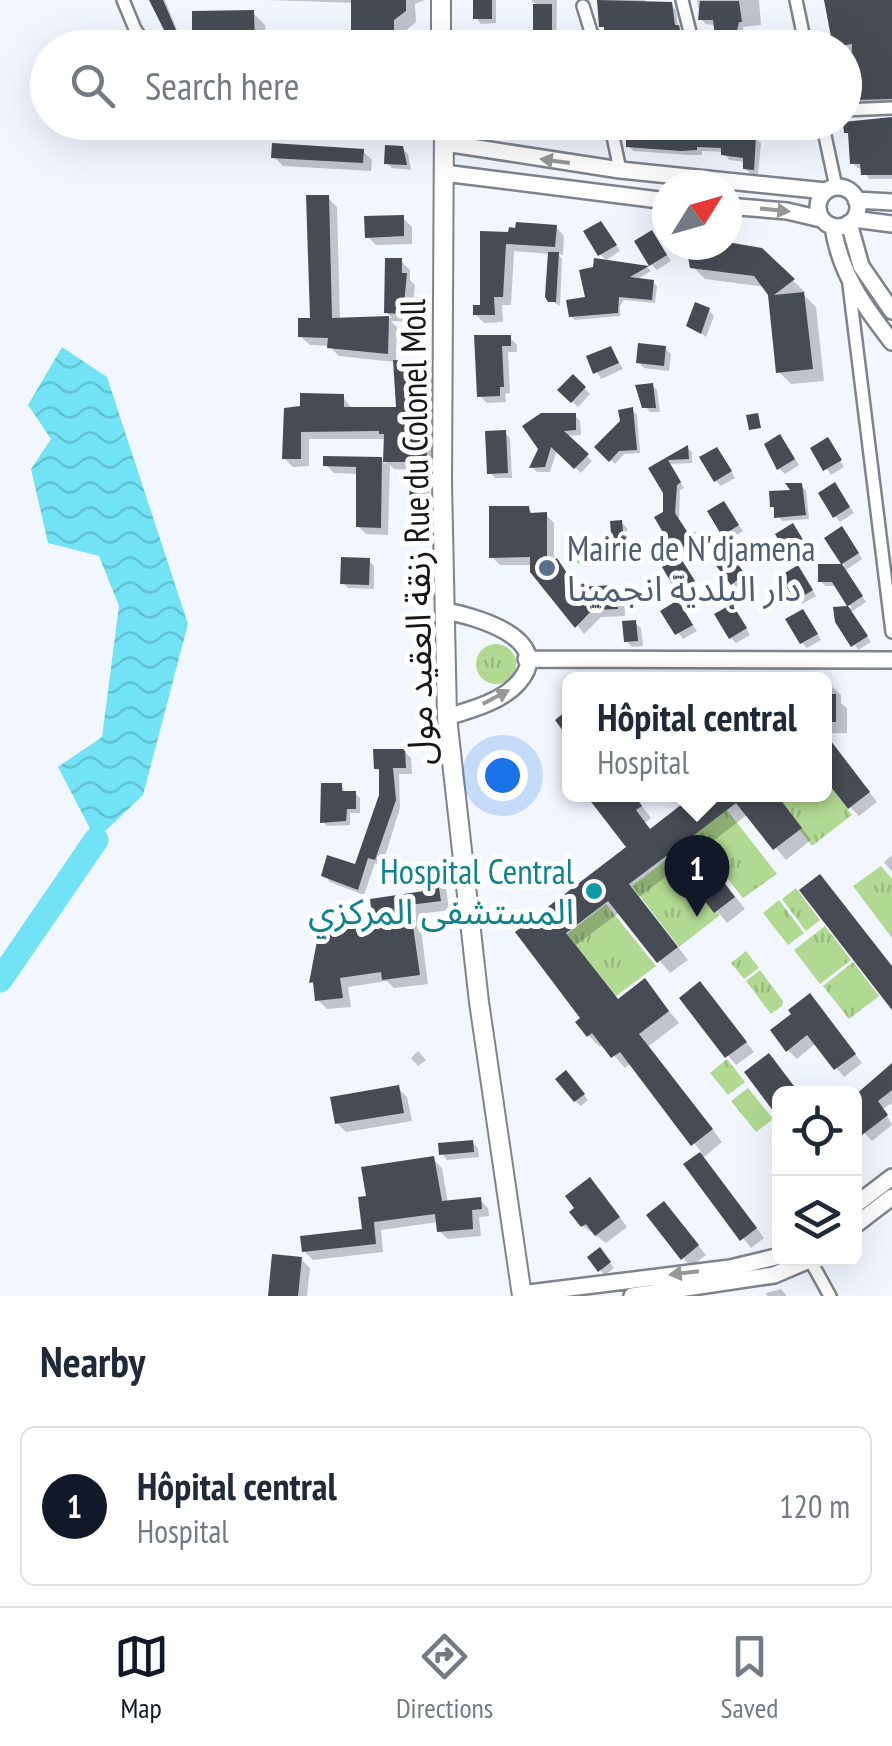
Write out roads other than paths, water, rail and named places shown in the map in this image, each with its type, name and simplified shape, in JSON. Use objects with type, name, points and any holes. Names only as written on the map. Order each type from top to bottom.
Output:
[{"type":"main road","points":[[441,0],[441,30]]},
{"type":"main road","name":"زنقة العقيد مول Rue du Colonel Moll","points":[[444,140],[446,717],[479,1002],[521,1295]]},
{"type":"street","points":[[123,0],[136,30]]},
{"type":"street","points":[[682,0],[690,30]]},
{"type":"street","points":[[796,0],[802,30]]},
{"type":"street","points":[[583,6],[590,30]]},
{"type":"street","points":[[862,109],[892,108]]},
{"type":"street","points":[[485,140],[620,170],[846,189],[856,200],[892,202]]},
{"type":"street","points":[[614,140],[620,170]]},
{"type":"street","points":[[824,140],[831,189],[818,207],[839,222],[861,266],[892,311]]},
{"type":"street","points":[[444,173],[652,199]]},
{"type":"street","points":[[856,200],[839,222],[841,263],[849,281],[892,342]]},
{"type":"street","points":[[742,207],[788,211],[839,222],[892,224]]},
{"type":"street","points":[[849,281],[892,632]]},
{"type":"street","points":[[444,611],[504,629],[516,638],[526,659],[524,675],[507,692],[446,717]]},
{"type":"street","points":[[526,659],[892,660]]},
{"type":"street","points":[[862,1200],[892,1177]]},
{"type":"street","points":[[862,1220],[892,1196]]},
{"type":"street","points":[[521,1295],[730,1268],[772,1258]]},
{"type":"street","points":[[632,1296],[733,1284],[795,1266]]},
{"type":"street","points":[[815,1266],[830,1296]]},
{"type":"water","points":[[62,347],[107,377],[188,624],[143,795],[96,840],[58,767],[102,737],[119,606],[99,556],[48,543],[31,469],[51,439],[28,405]]},
{"type":"waterway","points":[[0,980],[96,840]]},
{"type":"place","name":"Mairie de N'djamena دار البلدية انجمينا","points":[[547,568]]},
{"type":"place","name":"Hospital Central المستشفى المركزي","points":[[594,891]]},
{"type":"place","name":"Hôpital central","points":[[697,917]]}]
